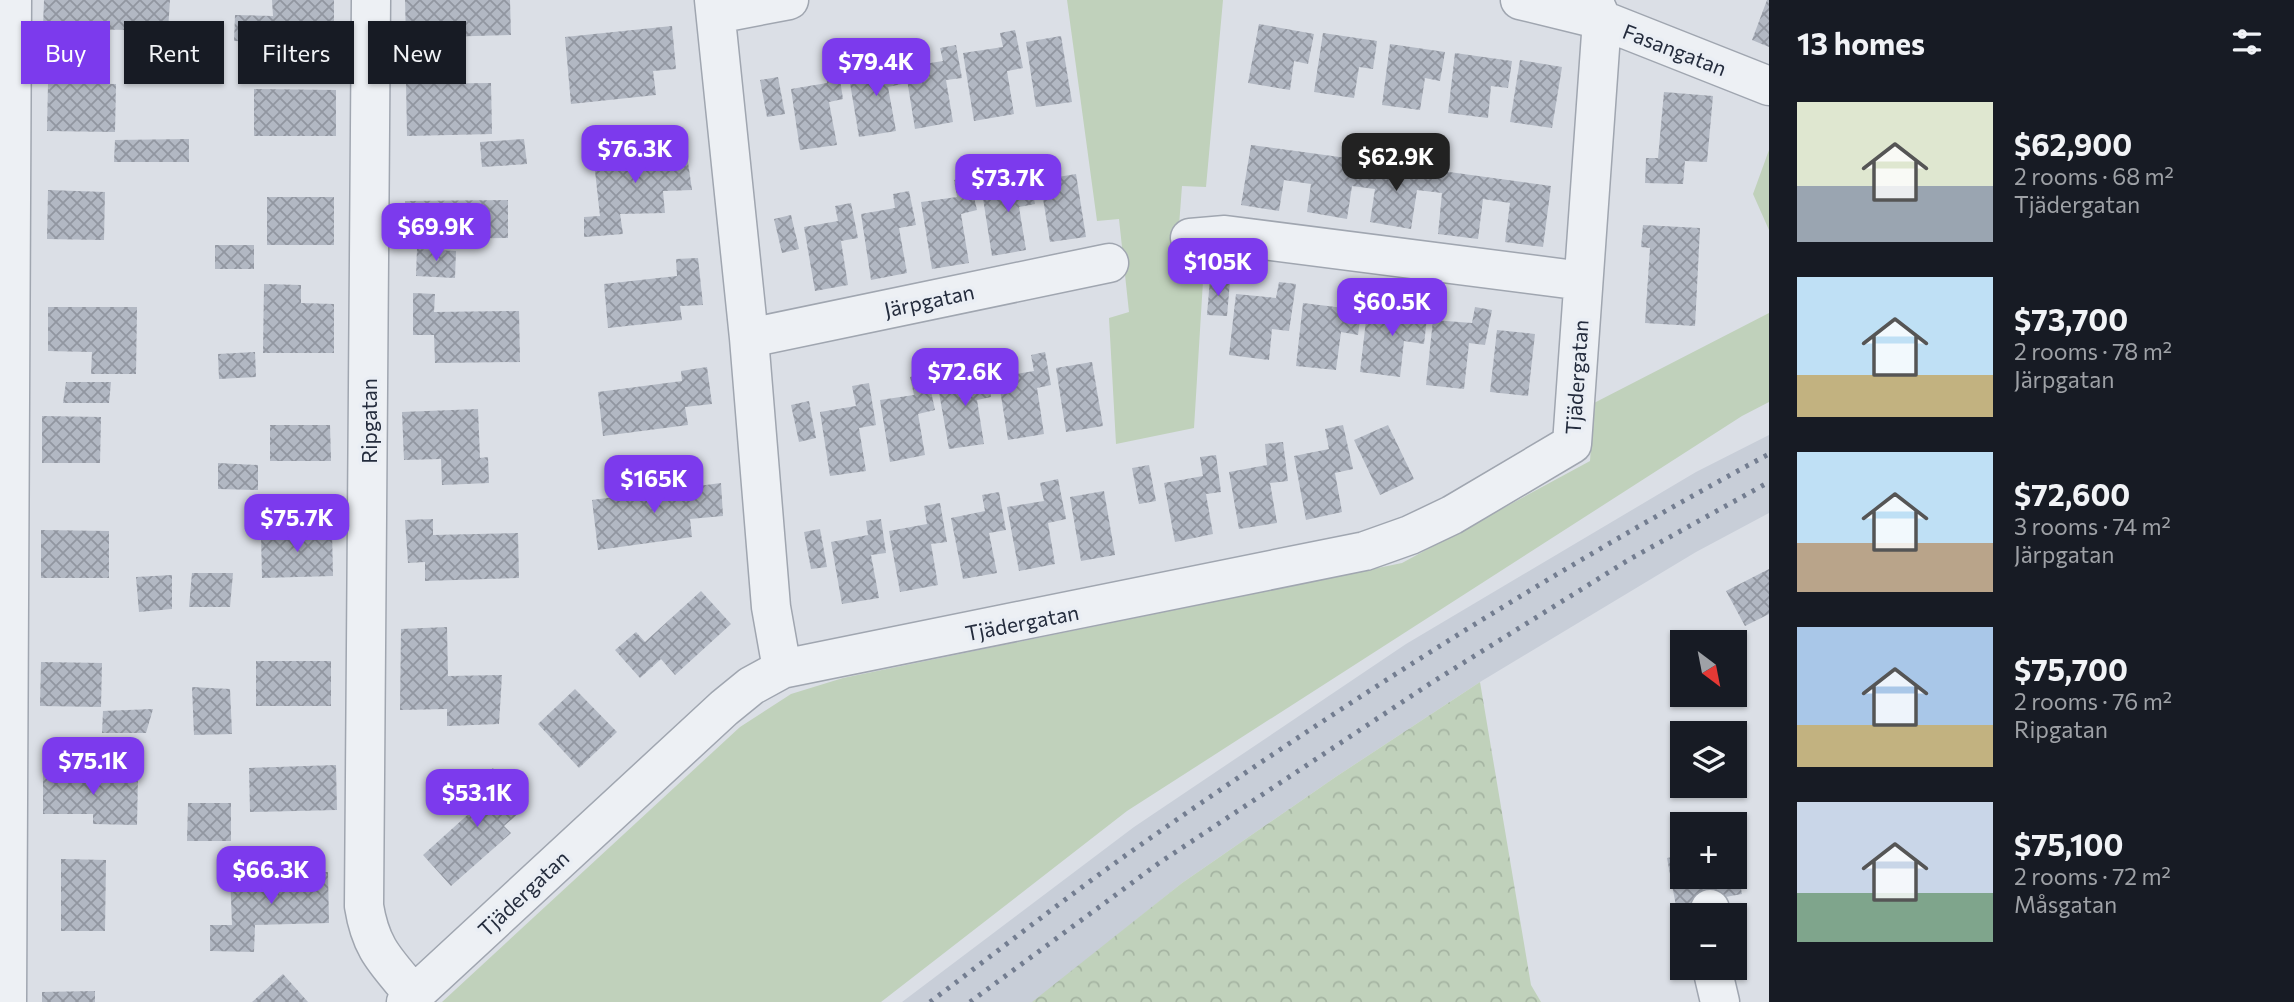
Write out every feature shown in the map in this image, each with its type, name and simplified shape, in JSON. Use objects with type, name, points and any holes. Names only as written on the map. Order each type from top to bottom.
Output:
[{"type":"street","points":[[7,1002],[12,0]]},
{"type":"street","name":"Ripgatan","points":[[371,0],[365,906],[368,931],[410,998]]},
{"type":"street","points":[[782,669],[771,607],[749,338],[715,7],[789,0]]},
{"type":"street","points":[[1520,0],[1597,10]]},
{"type":"street","name":"Tjädergatan","points":[[410,998],[724,708],[751,686],[782,669],[1365,551],[1410,535],[1452,515],[1572,444],[1597,10]]},
{"type":"street","name":"Fasangatan","points":[[1597,10],[1769,86]]},
{"type":"street","points":[[1190,238],[1225,236],[1583,281]]},
{"type":"street","name":"Järpgatan","points":[[749,338],[1109,263]]},
{"type":"street","points":[[1715,980],[1720,1002]]},
{"type":"shaded area","points":[[1769,435],[1769,513],[1696,552],[1480,682],[1337,776],[1182,883],[1034,1002],[902,1002],[1134,827],[1406,644],[1696,472]]},
{"type":"green space","points":[[1067,0],[1223,0],[1206,187],[1182,186],[1175,279],[1203,281],[1194,428],[1116,444],[1109,318],[1129,312],[1119,219],[1097,221]]},
{"type":"green space","points":[[1769,150],[1769,230],[1753,194]]},
{"type":"green space","points":[[1769,313],[1769,402],[1742,416],[1127,811],[881,1002],[442,1002],[740,727],[791,694],[843,678],[1402,563],[1590,461],[1594,403]]},
{"type":"green space","points":[[1480,682],[1531,985],[1541,1002],[1032,1002],[1182,883]]},
{"type":"building","points":[[44,0],[170,0],[169,21],[124,21],[124,30],[110,30],[110,21],[43,21]]},
{"type":"building","points":[[272,0],[334,0],[334,21],[238,21],[238,41],[234,41],[235,15],[273,16]]},
{"type":"building","points":[[405,0],[510,0],[511,35],[466,36],[466,21],[406,21]]},
{"type":"building","points":[[1769,0],[1769,47],[1752,40]]},
{"type":"building","points":[[1259,24],[1314,34],[1308,64],[1294,61],[1290,90],[1248,83]]},
{"type":"building","points":[[672,26],[676,69],[653,71],[656,95],[571,104],[565,37]]},
{"type":"building","points":[[1015,30],[1023,68],[1007,71],[1014,114],[974,121],[963,53],[1003,47],[1000,33]]},
{"type":"building","points":[[1323,33],[1377,41],[1373,69],[1359,67],[1354,98],[1314,92]]},
{"type":"building","points":[[1061,36],[1072,102],[1036,107],[1026,42]]},
{"type":"building","points":[[1390,44],[1445,52],[1440,81],[1425,78],[1420,110],[1382,105]]},
{"type":"building","points":[[956,45],[962,78],[946,80],[953,122],[915,129],[905,67],[943,61],[940,48]]},
{"type":"building","points":[[896,53],[902,84],[888,87],[896,131],[859,137],[849,77],[885,70],[883,56]]},
{"type":"building","points":[[1455,53],[1512,61],[1508,88],[1491,86],[1488,118],[1448,113]]},
{"type":"building","points":[[1520,60],[1562,67],[1552,128],[1510,122]]},
{"type":"building","points":[[838,67],[843,99],[829,102],[837,145],[800,150],[791,89],[827,83],[825,69]]},
{"type":"building","points":[[778,77],[785,114],[767,117],[760,80]]},
{"type":"building","points":[[491,83],[492,134],[407,136],[406,84]]},
{"type":"building","points":[[48,84],[116,84],[115,132],[47,131]]},
{"type":"building","points":[[254,89],[336,90],[336,136],[254,136]]},
{"type":"building","points":[[1664,92],[1713,96],[1707,162],[1685,161],[1683,184],[1645,183],[1646,158],[1658,158]]},
{"type":"building","points":[[189,139],[189,162],[114,162],[115,140]]},
{"type":"building","points":[[524,139],[527,164],[482,167],[480,142]]},
{"type":"building","points":[[1251,145],[1551,186],[1543,247],[1505,242],[1510,203],[1483,199],[1478,239],[1438,234],[1442,193],[1417,190],[1411,229],[1370,222],[1375,189],[1352,186],[1347,219],[1307,212],[1311,184],[1284,180],[1279,211],[1241,205]]},
{"type":"building","points":[[686,148],[692,190],[663,191],[665,213],[620,214],[623,234],[584,237],[584,217],[600,216],[593,153]]},
{"type":"building","points":[[1028,166],[1035,204],[1019,207],[1026,250],[992,256],[982,192],[1016,186],[1013,169]]},
{"type":"building","points":[[1076,174],[1086,237],[1050,242],[1040,180]]},
{"type":"building","points":[[969,177],[977,210],[961,214],[969,263],[932,269],[921,202],[957,197],[954,180]]},
{"type":"building","points":[[48,190],[105,192],[104,240],[47,239]]},
{"type":"building","points":[[909,191],[916,225],[899,228],[907,273],[871,280],[861,214],[895,208],[893,194]]},
{"type":"building","points":[[267,197],[334,197],[334,245],[267,245]]},
{"type":"building","points":[[508,200],[508,238],[405,239],[405,201]]},
{"type":"building","points":[[851,203],[858,238],[841,241],[848,285],[815,291],[804,227],[838,221],[835,206]]},
{"type":"building","points":[[791,215],[799,249],[782,253],[774,219]]},
{"type":"building","points":[[1643,225],[1700,228],[1695,326],[1645,323],[1650,248],[1641,247]]},
{"type":"building","points":[[215,245],[254,245],[254,269],[215,269]]},
{"type":"building","points":[[417,249],[456,251],[455,278],[416,276]]},
{"type":"building","points":[[698,258],[703,305],[680,306],[682,320],[608,328],[604,284],[677,276],[676,259]]},
{"type":"building","points":[[1210,279],[1230,281],[1227,316],[1207,315]]},
{"type":"building","points":[[1279,282],[1296,284],[1289,331],[1272,329],[1269,360],[1229,355],[1236,294],[1276,298]]},
{"type":"building","points":[[264,284],[301,285],[301,303],[334,304],[334,353],[263,353]]},
{"type":"building","points":[[1346,292],[1363,295],[1358,335],[1341,332],[1336,370],[1296,366],[1303,303],[1344,308]]},
{"type":"building","points":[[413,293],[435,294],[434,312],[519,311],[520,362],[435,363],[434,335],[413,335]]},
{"type":"building","points":[[1409,299],[1429,301],[1424,344],[1404,341],[1400,377],[1360,372],[1367,312],[1407,316]]},
{"type":"building","points":[[48,307],[137,307],[136,374],[91,374],[92,352],[48,351]]},
{"type":"building","points":[[1475,307],[1492,310],[1485,345],[1469,343],[1464,389],[1426,385],[1433,320],[1472,323]]},
{"type":"building","points":[[1497,330],[1535,334],[1528,396],[1490,392]]},
{"type":"building","points":[[255,352],[256,377],[219,379],[218,354]]},
{"type":"building","points":[[1045,352],[1051,385],[1037,388],[1044,434],[1008,440],[998,377],[1034,371],[1031,355]]},
{"type":"building","points":[[985,361],[991,397],[977,400],[984,444],[949,449],[938,387],[973,381],[970,364]]},
{"type":"building","points":[[1092,362],[1103,426],[1066,432],[1056,368]]},
{"type":"building","points":[[707,367],[712,404],[685,407],[688,425],[603,436],[598,392],[682,381],[681,371]]},
{"type":"building","points":[[927,373],[935,410],[918,414],[925,455],[890,462],[880,400],[914,395],[910,377]]},
{"type":"building","points":[[66,382],[111,382],[109,403],[63,403]]},
{"type":"building","points":[[869,383],[876,425],[859,428],[866,471],[830,476],[820,412],[856,406],[852,386]]},
{"type":"building","points":[[809,401],[816,438],[799,442],[791,405]]},
{"type":"building","points":[[478,409],[480,458],[488,457],[489,483],[442,485],[441,459],[404,460],[402,412]]},
{"type":"building","points":[[42,416],[101,417],[100,463],[42,463]]},
{"type":"building","points":[[270,425],[330,425],[331,461],[270,461]]},
{"type":"building","points":[[1343,425],[1353,469],[1335,473],[1342,512],[1306,520],[1294,456],[1329,449],[1325,429]]},
{"type":"building","points":[[1388,425],[1414,479],[1380,495],[1354,440]]},
{"type":"building","points":[[1283,442],[1288,481],[1270,483],[1277,523],[1239,529],[1229,472],[1267,465],[1265,444]]},
{"type":"building","points":[[1216,455],[1221,492],[1206,494],[1213,534],[1175,542],[1164,483],[1203,476],[1200,457]]},
{"type":"building","points":[[218,463],[258,465],[258,490],[218,489]]},
{"type":"building","points":[[1149,465],[1156,501],[1139,504],[1132,468]]},
{"type":"building","points":[[1058,479],[1066,519],[1048,523],[1055,564],[1019,571],[1007,507],[1044,501],[1040,483]]},
{"type":"building","points":[[721,483],[723,516],[690,519],[692,537],[598,550],[592,500]]},
{"type":"building","points":[[1104,491],[1115,555],[1081,561],[1070,497]]},
{"type":"building","points":[[999,492],[1006,530],[989,533],[997,573],[963,579],[951,518],[985,511],[982,495]]},
{"type":"building","points":[[940,503],[947,542],[931,544],[938,585],[900,592],[889,531],[927,524],[924,506]]},
{"type":"building","points":[[433,519],[433,535],[518,533],[519,578],[425,581],[425,562],[408,563],[405,520]]},
{"type":"building","points":[[881,519],[886,553],[871,555],[879,598],[842,604],[831,542],[868,535],[866,521]]},
{"type":"building","points":[[820,529],[827,567],[811,569],[804,532]]},
{"type":"building","points":[[41,530],[109,531],[109,578],[41,578]]},
{"type":"building","points":[[332,531],[333,576],[262,578],[261,533]]},
{"type":"building","points":[[1769,569],[1769,614],[1745,626],[1726,591]]},
{"type":"building","points":[[192,573],[233,573],[230,607],[189,607]]},
{"type":"building","points":[[172,575],[172,609],[139,612],[136,577]]},
{"type":"building","points":[[701,591],[731,624],[675,675],[661,659],[640,678],[615,650],[636,632],[645,642]]},
{"type":"building","points":[[447,627],[448,676],[502,675],[499,724],[447,726],[447,709],[400,710],[401,629]]},
{"type":"building","points":[[256,661],[331,661],[331,706],[256,706]]},
{"type":"building","points":[[41,662],[102,663],[101,707],[40,706]]},
{"type":"building","points":[[192,687],[230,689],[232,734],[194,735]]},
{"type":"building","points":[[575,689],[617,732],[579,768],[538,724]]},
{"type":"building","points":[[153,709],[146,733],[102,733],[103,711]]},
{"type":"building","points":[[336,765],[337,810],[250,812],[249,768]]},
{"type":"building","points":[[493,768],[526,807],[504,826],[511,833],[451,886],[423,855],[483,801],[471,787]]},
{"type":"building","points":[[43,774],[138,775],[137,825],[93,824],[93,814],[43,814]]},
{"type":"building","points":[[188,803],[231,803],[231,841],[187,841]]},
{"type":"building","points":[[61,859],[106,860],[105,931],[61,931]]},
{"type":"building","points":[[328,872],[329,923],[255,925],[254,952],[210,951],[210,925],[232,925],[230,874]]},
{"type":"building","points":[[1673,889],[1741,889],[1742,894],[1692,903],[1675,903]]},
{"type":"building","points":[[283,974],[308,1002],[252,1002]]},
{"type":"building","points":[[95,991],[95,1002],[42,1002],[42,992]]},
{"type":"railway","points":[[930,1002],[1146,841],[1374,688],[1609,544],[1769,454]]},
{"type":"railway","points":[[970,1002],[1159,863],[1431,683],[1630,559],[1769,482]]}]
